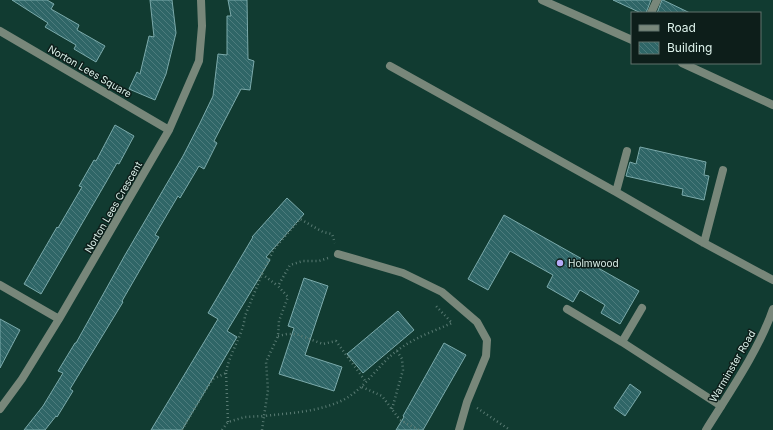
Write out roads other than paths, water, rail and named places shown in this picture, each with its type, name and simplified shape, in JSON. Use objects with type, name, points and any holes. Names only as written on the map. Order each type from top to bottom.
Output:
[{"type":"street","name":"Norton Lees Crescent","points":[[0,409],[22,379],[59,320],[169,130],[199,61],[202,26],[201,0]]},
{"type":"street","points":[[542,0],[631,40]]},
{"type":"street","points":[[651,12],[657,0]]},
{"type":"street","name":"Norton Lees Square","points":[[0,31],[169,130]]},
{"type":"street","points":[[684,64],[773,105]]},
{"type":"street","points":[[390,66],[616,192],[704,243],[773,280]]},
{"type":"street","points":[[616,192],[627,151]]},
{"type":"street","points":[[704,243],[723,170]]},
{"type":"street","points":[[338,254],[403,273],[442,292],[478,322],[488,340],[486,356],[467,402],[459,430]]},
{"type":"street","points":[[0,285],[59,320]]},
{"type":"street","points":[[622,342],[642,308]]},
{"type":"street","points":[[567,309],[622,342],[721,406]]},
{"type":"street","name":"Warminster Road","points":[[706,430],[755,348],[768,324],[773,309]]},
{"type":"place","name":"Holmwood","points":[[560,263]]}]
